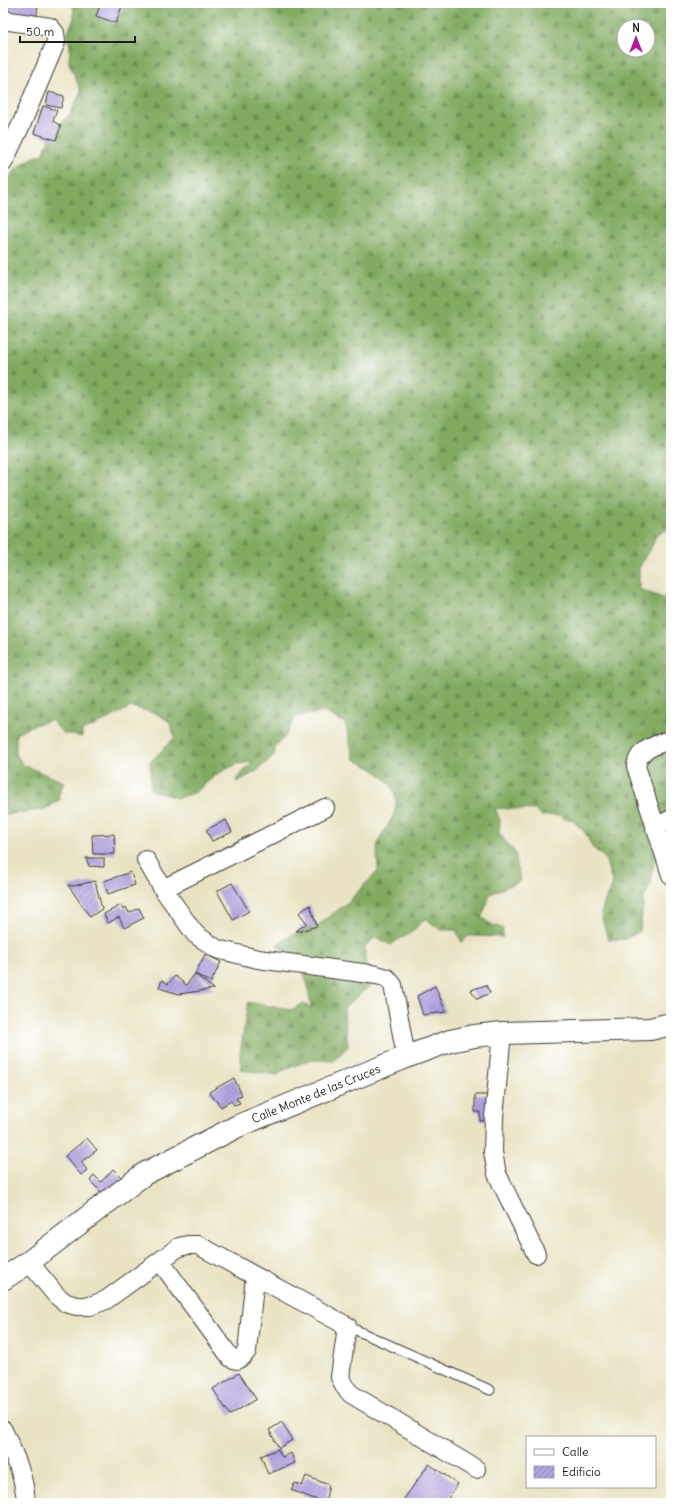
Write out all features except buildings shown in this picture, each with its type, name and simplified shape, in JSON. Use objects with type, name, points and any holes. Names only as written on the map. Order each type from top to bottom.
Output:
[{"type":"street","points":[[3,20],[50,27],[55,33],[56,42],[3,163]]},
{"type":"street","points":[[671,739],[643,752],[637,758],[636,766],[663,824],[671,875]]},
{"type":"street","points":[[163,889],[325,808]]},
{"type":"street","points":[[146,860],[163,889],[195,934],[217,948],[258,960],[378,975],[387,978],[393,985],[406,1057]]},
{"type":"street","name":"Calle Monte de las Cruces","points":[[3,1279],[29,1262],[144,1174],[238,1126],[406,1057],[450,1041],[474,1036],[502,1033],[650,1029],[671,1024]]},
{"type":"street","points":[[502,1033],[494,1117],[493,1152],[497,1174],[536,1254]]},
{"type":"street","points":[[29,1262],[56,1295],[66,1303],[77,1306],[90,1306],[106,1300],[179,1248],[188,1245],[198,1245],[255,1278],[347,1326],[340,1377],[344,1386],[351,1394],[476,1469]]},
{"type":"street","points":[[160,1261],[231,1358],[237,1360],[242,1357],[247,1350],[255,1278]]},
{"type":"street","points":[[3,1430],[20,1469],[25,1490],[26,1503]]},
{"type":"lane","points":[[347,1326],[490,1390]]},
{"type":"green space","points":[[76,3],[671,3],[671,525],[668,529],[656,536],[650,550],[639,568],[639,589],[671,601],[671,870],[662,860],[654,860],[651,884],[644,897],[640,931],[625,939],[608,940],[601,914],[606,898],[613,885],[605,858],[592,847],[586,834],[572,819],[564,819],[560,815],[541,816],[535,810],[495,808],[500,821],[499,833],[515,853],[520,881],[490,894],[481,919],[485,919],[489,923],[503,929],[503,937],[468,936],[462,943],[456,930],[441,930],[426,919],[411,933],[391,945],[376,937],[365,946],[366,965],[374,982],[344,1008],[348,1046],[334,1061],[309,1060],[282,1071],[278,1075],[241,1070],[240,1054],[248,1002],[291,1010],[304,1003],[311,1009],[308,986],[300,966],[290,954],[277,945],[292,935],[317,926],[348,902],[378,871],[377,846],[392,819],[395,810],[396,801],[394,792],[390,785],[377,772],[354,759],[345,723],[324,712],[295,717],[285,737],[275,747],[275,754],[257,771],[237,782],[237,778],[253,762],[237,764],[217,774],[196,792],[177,798],[151,790],[150,762],[175,737],[169,721],[155,713],[131,707],[92,727],[82,730],[82,737],[63,733],[51,720],[31,726],[16,734],[16,754],[23,765],[64,782],[58,796],[61,799],[48,809],[3,815],[3,187],[19,166],[36,156],[43,154],[53,130],[70,114],[81,91],[69,63],[70,44],[66,37],[74,18],[73,4]]}]
